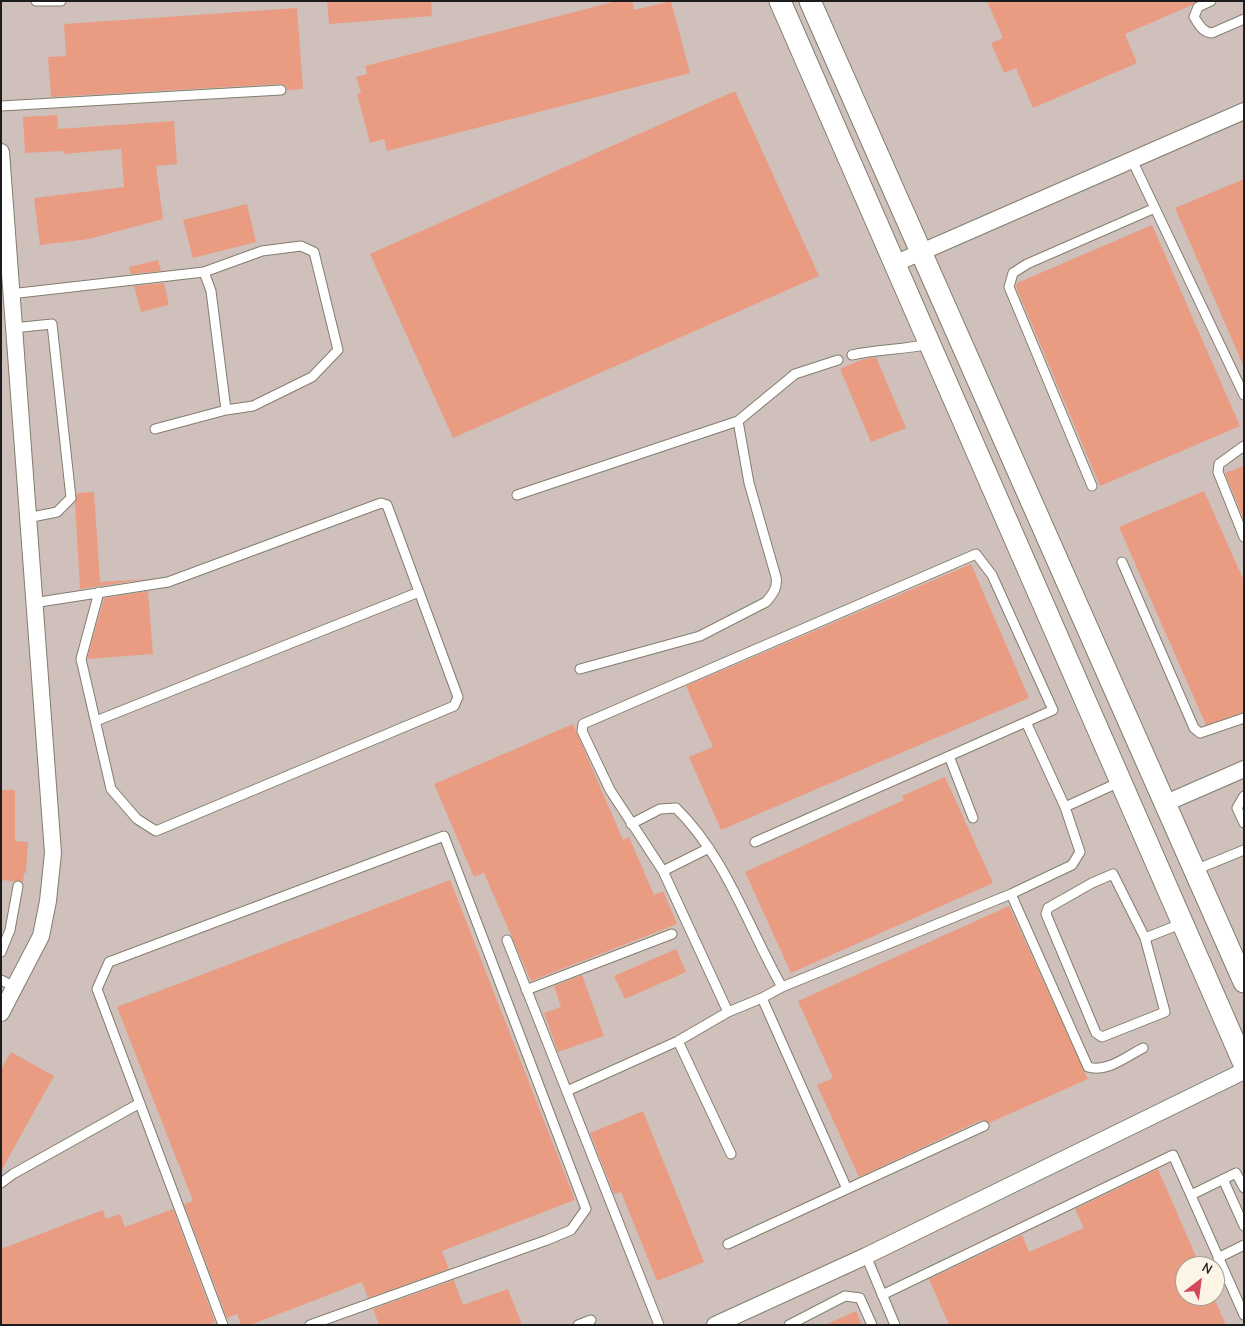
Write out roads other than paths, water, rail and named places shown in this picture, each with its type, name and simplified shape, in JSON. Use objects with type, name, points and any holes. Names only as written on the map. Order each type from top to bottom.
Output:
[{"type":"street","points":[[780,1],[1244,1064]]},
{"type":"street","points":[[810,1],[999,432],[1166,803],[1244,982]]},
{"type":"street","points":[[894,264],[1244,111]]},
{"type":"street","points":[[1,152],[3,217],[53,852],[48,901],[41,936],[8,984],[1,1013]]},
{"type":"street","points":[[973,444],[999,432]]},
{"type":"street","points":[[1166,803],[1244,769]]},
{"type":"street","points":[[716,1325],[866,1256],[1244,1071]]},
{"type":"lane","points":[[36,1],[61,1]]},
{"type":"lane","points":[[1211,1],[1198,7],[1194,17],[1202,30],[1212,33],[1244,19]]},
{"type":"lane","points":[[1,106],[280,90]]},
{"type":"lane","points":[[1132,160],[1244,395]]},
{"type":"lane","points":[[1092,486],[1009,288],[1013,273],[1027,264],[1155,208]]},
{"type":"lane","points":[[10,294],[204,272],[262,251],[301,246],[314,252],[338,350],[312,377],[253,406],[226,410],[154,429]]},
{"type":"lane","points":[[204,272],[211,291],[226,410]]},
{"type":"lane","points":[[12,328],[52,324],[71,498],[57,512],[26,518]]},
{"type":"lane","points":[[852,356],[874,350],[907,349],[929,344]]},
{"type":"lane","points":[[517,495],[738,420],[795,374],[838,360]]},
{"type":"lane","points":[[580,669],[700,636],[766,602],[773,594],[777,583],[776,577],[749,483],[738,420]]},
{"type":"lane","points":[[1244,446],[1219,464],[1218,472],[1244,537]]},
{"type":"lane","points":[[33,604],[99,592],[168,582],[380,503],[387,505],[458,697],[454,706],[156,831],[137,819],[112,788],[96,722],[81,659],[99,592]]},
{"type":"lane","points":[[728,1012],[663,871],[610,790],[582,731],[583,724],[976,554],[992,575],[1053,710],[755,842]]},
{"type":"lane","points":[[1122,562],[1194,728],[1200,733],[1244,718]]},
{"type":"lane","points":[[96,722],[419,592]]},
{"type":"lane","points":[[567,1091],[678,1041],[728,1012],[762,998],[782,987],[1011,894],[1072,865],[1080,852],[1065,807],[1026,722]]},
{"type":"lane","points":[[949,756],[973,818]]},
{"type":"lane","points":[[1065,807],[1122,781]]},
{"type":"lane","points":[[1244,796],[1237,808],[1244,823]]},
{"type":"lane","points":[[631,824],[660,809],[676,808],[709,848],[782,987]]},
{"type":"lane","points":[[224,1325],[97,989],[108,962],[444,836],[586,1209],[571,1230],[310,1325]]},
{"type":"lane","points":[[663,871],[709,848]]},
{"type":"lane","points":[[1194,870],[1244,850]]},
{"type":"lane","points":[[1114,874],[1145,938],[1165,1012],[1102,1037],[1096,1033],[1046,914],[1048,908],[1092,883],[1114,874]]},
{"type":"lane","points":[[1,952],[10,930],[18,886]]},
{"type":"lane","points":[[1011,894],[1088,1066],[1097,1069],[1108,1066],[1143,1048]]},
{"type":"lane","points":[[1145,938],[1183,923]]},
{"type":"lane","points":[[526,990],[672,934]]},
{"type":"lane","points":[[506,940],[659,1325]]},
{"type":"lane","points":[[762,998],[847,1189]]},
{"type":"lane","points":[[678,1041],[731,1154]]},
{"type":"lane","points":[[1,1183],[13,1174],[140,1103]]},
{"type":"lane","points":[[728,1244],[984,1126]]},
{"type":"lane","points":[[882,1295],[1173,1155],[1217,1256]]},
{"type":"lane","points":[[1191,1195],[1236,1173],[1244,1188]]},
{"type":"lane","points":[[1222,1180],[1244,1226]]},
{"type":"lane","points":[[1222,1256],[1244,1245]]},
{"type":"lane","points":[[866,1256],[895,1325]]},
{"type":"lane","points":[[1225,1269],[1240,1294],[1244,1315]]},
{"type":"lane","points":[[789,1325],[845,1296],[860,1298],[872,1325]]},
{"type":"lane","points":[[578,1325],[591,1320]]}]
